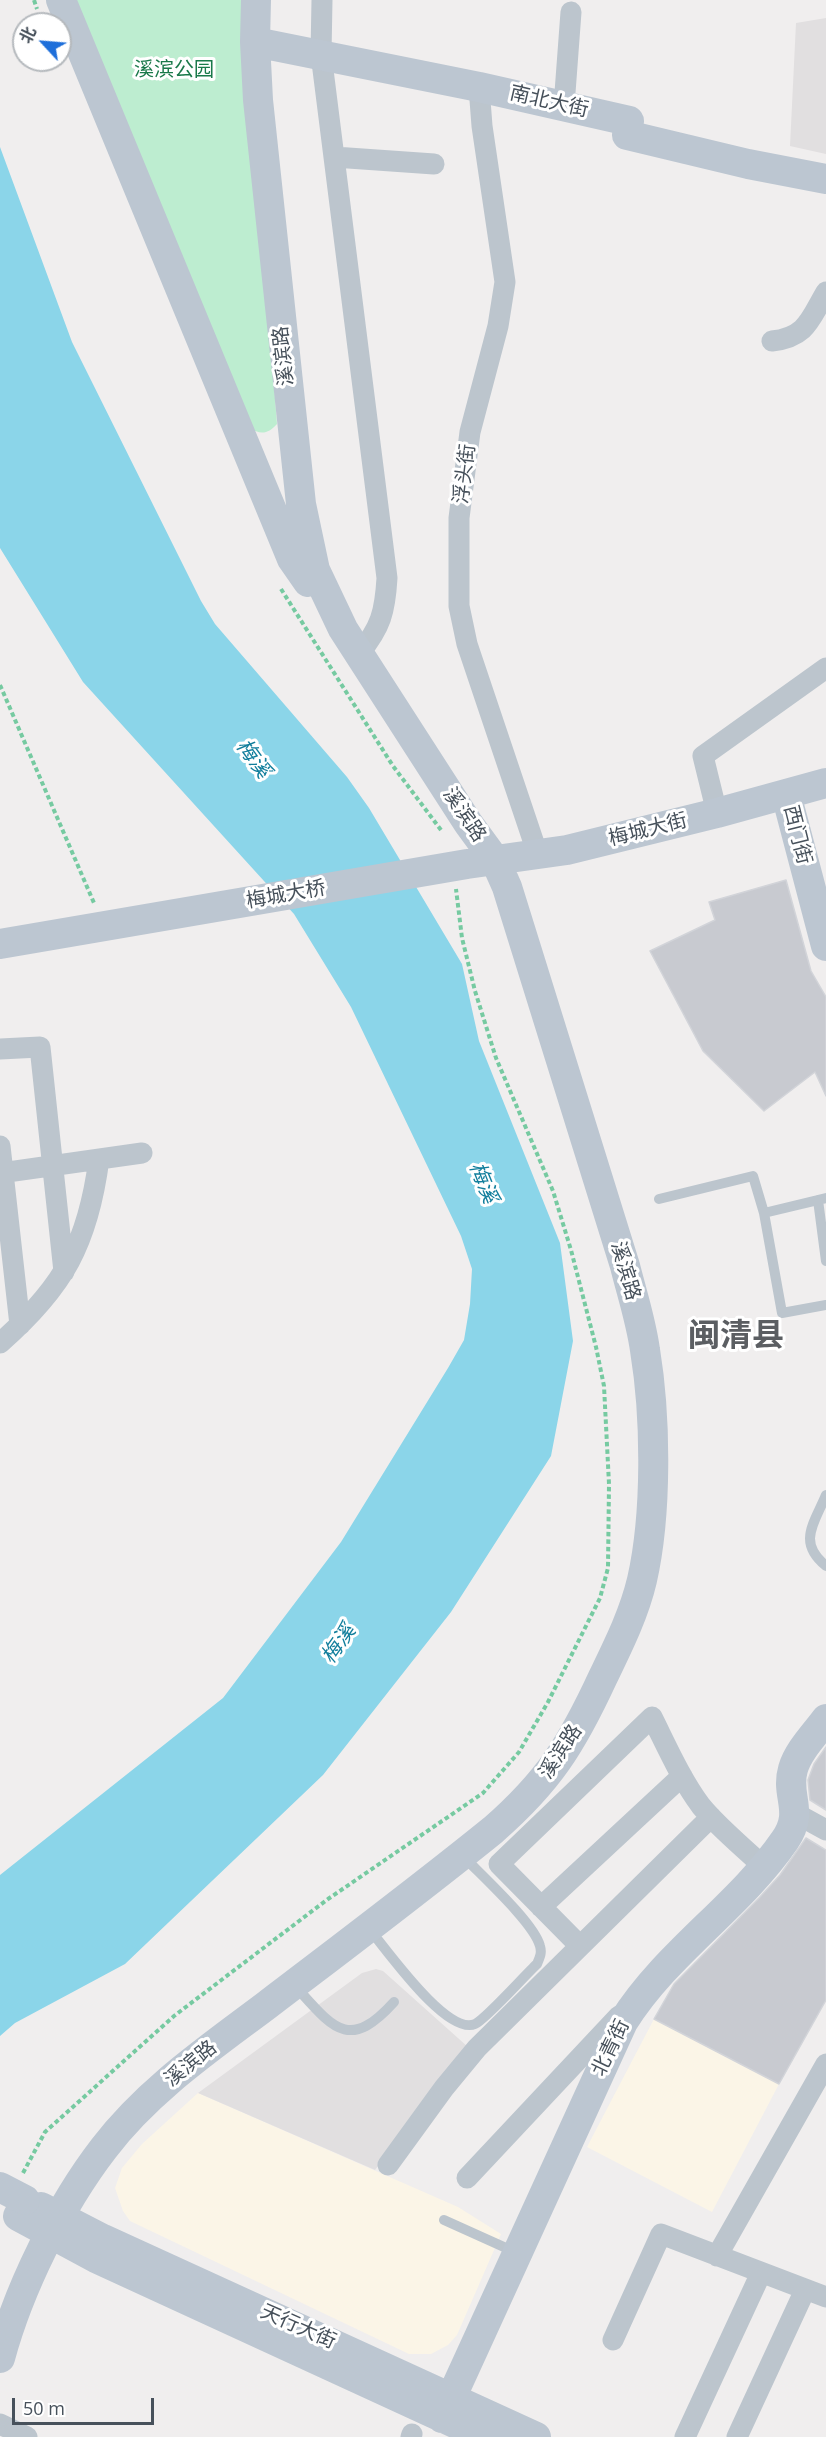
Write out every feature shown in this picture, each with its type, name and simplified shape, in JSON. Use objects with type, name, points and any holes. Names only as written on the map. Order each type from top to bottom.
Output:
[{"type":"street","points":[[61,0],[292,559],[343,628]]},
{"type":"street","name":"溪滨路","points":[[0,2358],[11,2321],[55,2225],[104,2148],[141,2106],[205,2052],[462,1855],[519,1807],[537,1788],[566,1750],[591,1705],[621,1639],[641,1581],[650,1526],[652,1460],[648,1370],[636,1307],[507,887],[473,871],[468,823],[343,628],[315,570],[301,504],[258,100],[255,42],[256,0]]},
{"type":"street","points":[[322,0],[321,54],[387,578],[383,616],[374,635],[359,654]]},
{"type":"street","points":[[564,106],[571,12]]},
{"type":"street","name":"南北大街","points":[[255,42],[479,87],[629,121],[627,135],[748,164],[826,179]]},
{"type":"street","name":"浮头街","points":[[479,87],[482,126],[505,282],[498,326],[470,432],[459,518],[458,597],[467,644],[538,855]]},
{"type":"street","points":[[334,157],[434,164]]},
{"type":"street","points":[[772,341],[796,336],[805,327],[826,292]]},
{"type":"street","points":[[717,813],[703,756],[826,668]]},
{"type":"street","name":"梅城大街","points":[[473,871],[717,813],[826,783]]},
{"type":"street","name":"西门街","points":[[786,794],[826,946]]},
{"type":"street","name":"梅城大桥","points":[[104,926],[473,871]]},
{"type":"street","points":[[0,944],[104,926]]},
{"type":"street","points":[[0,1049],[40,1047],[64,1272]]},
{"type":"street","points":[[0,1146],[20,1325]]},
{"type":"street","points":[[2,1172],[142,1153]]},
{"type":"street","points":[[0,1343],[50,1295],[64,1272],[80,1241],[90,1212],[99,1159]]},
{"type":"street","points":[[580,1946],[499,1864],[652,1717],[682,1776],[711,1817],[764,1868]]},
{"type":"street","name":"北青街","points":[[447,2407],[623,2022],[648,1985],[764,1868],[787,1837],[794,1825],[791,1779],[793,1768],[826,1719]]},
{"type":"street","points":[[541,1907],[682,1776]]},
{"type":"street","points":[[795,1813],[826,1830]]},
{"type":"street","points":[[388,2165],[466,2060],[711,1817]]},
{"type":"street","points":[[467,2178],[648,1985]]},
{"type":"street","points":[[717,2256],[826,2064]]},
{"type":"street","name":"天行大街","points":[[13,2196],[55,2225],[103,2239],[447,2407],[536,2437]]},
{"type":"street","points":[[613,2340],[660,2234],[826,2297]]},
{"type":"street","points":[[685,2437],[761,2273]]},
{"type":"street","points":[[737,2437],[805,2290]]},
{"type":"street","points":[[447,2407],[485,2437]]},
{"type":"street","points":[[0,2424],[27,2437]]},
{"type":"lane","points":[[658,1199],[753,1176],[764,1213],[782,1313],[826,1305]]},
{"type":"lane","points":[[764,1213],[822,1199],[826,1261]]},
{"type":"lane","points":[[826,1496],[809,1534],[809,1544],[813,1553],[826,1566]]},
{"type":"lane","points":[[368,1927],[418,1989],[452,2021],[465,2026],[478,2022],[537,1964],[541,1955],[541,1947],[533,1930],[462,1855]]},
{"type":"lane","points":[[294,1984],[328,2021],[346,2029],[366,2028],[394,2002]]},
{"type":"lane","points":[[444,2220],[517,2253]]},
{"type":"path","points":[[0,685],[104,926]]},
{"type":"path","points":[[13,2196],[45,2132],[174,2016],[328,1899],[483,1793],[519,1752],[548,1702],[600,1598],[608,1568],[609,1484],[604,1386],[563,1220],[553,1191],[496,1058],[475,991],[462,938],[473,871]]},
{"type":"shaded area","points":[[826,18],[826,154],[790,146],[796,23]]},
{"type":"shaded area","points":[[376,1969],[383,1971],[468,2047],[375,2170],[198,2093],[362,1973]]},
{"type":"shaded area","points":[[654,2019],[779,2084],[712,2212],[587,2147]]},
{"type":"shaded area","points":[[198,2093],[458,2207],[501,2234],[457,2335],[448,2345],[431,2354],[409,2354],[130,2221],[123,2211],[115,2188],[122,2168],[142,2144]]},
{"type":"green space","name":"溪滨公园","points":[[68,0],[245,0],[277,424],[267,432],[257,432],[249,428]]},
{"type":"water","name":"梅溪","points":[[0,147],[72,342],[201,601],[215,624],[347,777],[369,808],[462,964],[479,1041],[560,1243],[573,1341],[551,1456],[451,1612],[323,1775],[125,1964],[15,2023],[0,2036],[0,1875],[223,1698],[341,1542],[448,1368],[464,1340],[470,1304],[472,1269],[461,1236],[351,1007],[294,914],[83,682],[0,548]]},
{"type":"building","points":[[786,880],[811,971],[826,997],[826,1096],[815,1072],[764,1111],[703,1051],[650,951],[715,920],[709,902]]},
{"type":"building","points":[[826,1747],[826,1810],[810,1800],[808,1780],[814,1764]]},
{"type":"building","points":[[806,1838],[826,1850],[826,2000],[779,2084],[654,2019],[674,1984],[780,1875]]},
{"type":"district","name":"闽清县","points":[[736,1337]]}]
